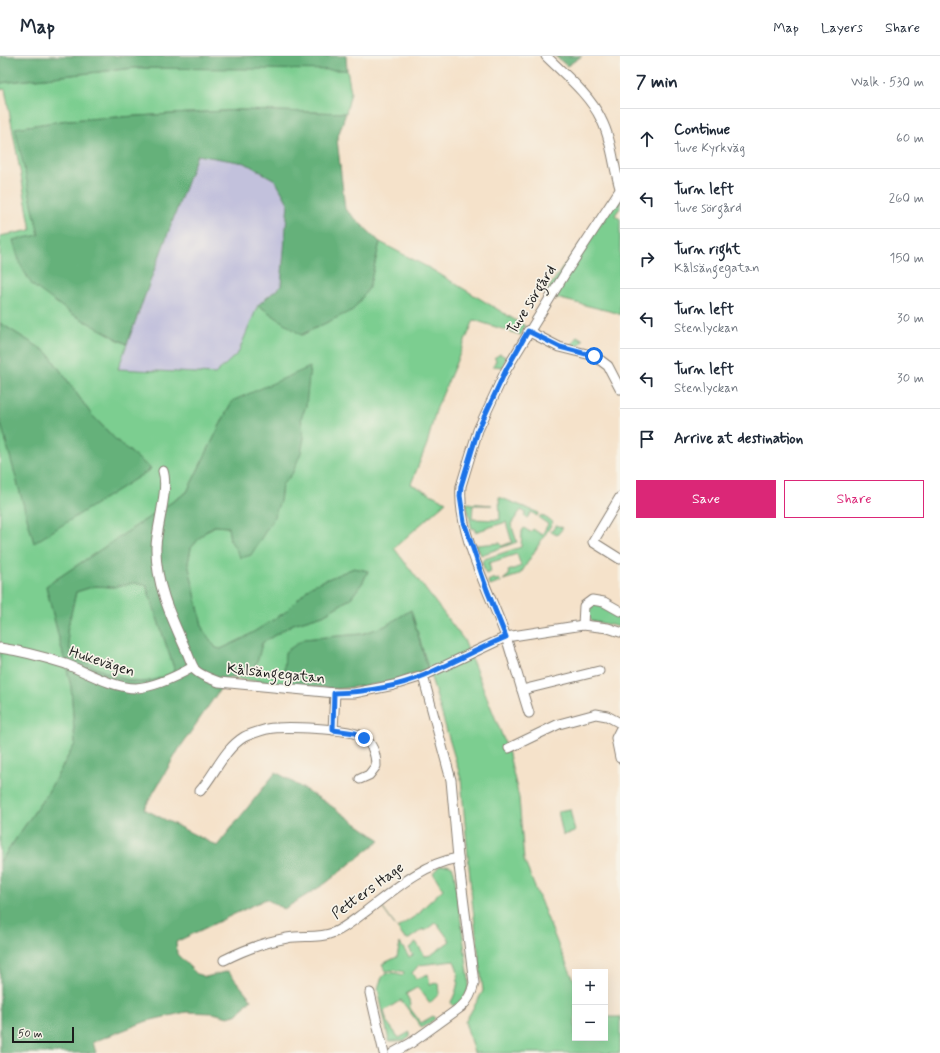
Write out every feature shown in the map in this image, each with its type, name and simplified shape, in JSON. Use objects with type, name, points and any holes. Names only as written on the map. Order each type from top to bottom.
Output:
[{"type":"street","points":[[546,56],[584,95],[601,118],[607,134],[620,189]]},
{"type":"street","name":"Tuve sörgård","points":[[506,637],[487,590],[464,522],[460,496],[461,486],[478,430],[506,370],[528,331],[620,189]]},
{"type":"street","points":[[528,331],[560,347],[591,355],[600,360],[608,366],[620,389]]},
{"type":"street","points":[[163,471],[166,482],[159,515],[156,563],[162,590],[175,626],[193,667]]},
{"type":"street","points":[[620,497],[593,542],[620,559]]},
{"type":"street","points":[[583,625],[584,606],[592,600],[604,602],[620,611]]},
{"type":"street","name":"Kålsängegatan","points":[[193,667],[204,676],[219,682],[334,693],[354,693],[394,685],[423,676],[506,637],[583,625],[608,628],[620,632]]},
{"type":"street","points":[[506,637],[529,713]]},
{"type":"street","name":"Hukevägen","points":[[0,648],[16,650],[65,664],[126,687],[137,688],[149,685],[193,667]]},
{"type":"street","points":[[522,690],[599,671]]},
{"type":"street","points":[[393,1053],[411,1043],[461,1007],[468,1001],[473,991],[473,977],[458,858],[452,780],[423,676]]},
{"type":"street","points":[[333,730],[334,693]]},
{"type":"street","points":[[509,748],[559,724],[596,714],[607,716],[620,724]]},
{"type":"street","points":[[200,791],[210,780],[230,749],[244,737],[267,729],[333,730],[355,733],[363,737],[374,751],[376,766],[369,775],[360,779]]},
{"type":"street","points":[[620,730],[616,738],[620,758]]},
{"type":"street","name":"Petters Hage","points":[[224,960],[241,951],[288,938],[304,938],[333,933],[349,924],[414,875],[431,865],[458,858]]},
{"type":"street","points":[[370,993],[384,1053]]},
{"type":"shaded area","points":[[197,155],[245,163],[275,180],[288,203],[281,286],[258,305],[238,353],[215,374],[117,369]]},
{"type":"green space","points":[[0,56],[346,56],[347,70],[134,68],[0,83]]},
{"type":"green space","points":[[555,56],[582,56],[567,66]]},
{"type":"green space","points":[[229,67],[347,70],[351,92],[346,113],[241,110],[68,120],[16,128],[39,236],[13,240],[116,339],[127,344],[118,369],[215,374],[238,353],[258,305],[302,335],[353,309],[369,288],[380,242],[431,269],[525,326],[521,335],[474,320],[436,410],[427,444],[411,484],[446,502],[394,548],[464,640],[508,750],[519,798],[524,860],[572,976],[572,1041],[608,1041],[608,1017],[620,1017],[620,1053],[474,1053],[465,1022],[483,991],[472,900],[461,779],[411,610],[385,626],[362,634],[304,639],[294,685],[227,678],[237,674],[251,675],[258,659],[262,643],[293,624],[323,615],[350,599],[363,582],[368,571],[354,568],[311,586],[284,613],[244,638],[221,649],[216,648],[203,630],[188,563],[191,548],[204,533],[215,526],[228,527],[230,540],[280,501],[282,485],[292,474],[304,438],[301,418],[306,406],[232,401],[187,492],[46,586],[71,686],[75,744],[48,792],[0,862],[0,420],[34,542],[151,469],[116,440],[91,414],[48,353],[0,323],[0,236],[31,230],[5,89],[0,90],[0,83],[134,68]]},
{"type":"green space","points":[[241,110],[346,113],[337,139],[345,209],[380,242],[369,288],[353,310],[301,335],[258,305],[281,286],[288,203],[275,180],[245,163],[197,155],[127,344],[72,314],[32,285],[20,264],[13,240],[39,235],[15,128],[68,120]]},
{"type":"green space","points":[[620,195],[620,208],[615,215],[620,219],[620,315],[552,297],[546,292],[554,279]]},
{"type":"green space","points":[[0,323],[48,353],[91,414],[116,440],[151,469],[34,543],[0,420]]},
{"type":"green space","points":[[577,336],[583,340],[577,348],[571,347]]},
{"type":"green space","points":[[500,354],[506,357],[503,367],[493,366],[496,360],[494,358]]},
{"type":"green space","points":[[310,367],[306,406],[301,418],[304,438],[301,453],[292,474],[282,485],[280,501],[273,519],[251,555],[241,558],[230,540],[228,527],[214,526],[204,533],[191,548],[188,563],[203,630],[216,648],[221,649],[244,638],[284,613],[311,586],[354,568],[368,571],[363,582],[350,599],[323,615],[293,624],[262,643],[258,659],[251,675],[237,674],[227,679],[179,749],[144,809],[217,846],[276,772],[327,803],[380,840],[326,883],[284,909],[266,899],[176,942],[177,954],[197,974],[206,977],[228,971],[251,999],[238,1014],[228,1017],[213,1013],[186,1012],[147,1021],[93,1042],[96,1053],[0,1053],[0,862],[48,792],[75,744],[71,686],[46,586],[187,492],[232,401]],"holes":[[[134,583],[146,585],[175,671],[151,681],[135,682],[106,673],[71,655],[67,631],[76,592],[95,586],[113,587]]]},
{"type":"green space","points":[[499,497],[539,513],[537,516],[531,512],[527,518],[524,516],[526,513],[521,510],[511,524],[517,542],[481,555],[476,545],[500,543],[502,546],[512,542],[506,522],[475,532],[474,528],[472,529],[466,503],[492,505],[473,505],[472,519],[500,520]]},
{"type":"green space","points":[[541,515],[553,522],[521,573],[503,580],[509,575],[508,571],[521,566],[517,554],[489,563],[491,572],[486,574],[482,562],[484,559],[521,547],[522,531],[524,528],[530,532],[533,529],[542,535],[548,524],[539,518]]},
{"type":"green space","points":[[556,525],[563,528],[557,535],[551,532]]},
{"type":"green space","points":[[494,578],[495,580],[499,579],[501,582],[490,586],[488,581]]},
{"type":"green space","points":[[134,583],[146,585],[175,671],[152,681],[143,682],[126,679],[96,668],[71,655],[67,631],[76,592],[95,586],[113,587]]},
{"type":"green space","points":[[596,603],[620,615],[620,627],[592,621],[587,616],[587,609]]},
{"type":"green space","points":[[411,610],[428,670],[385,683],[339,689],[294,685],[284,672],[285,652],[304,639],[362,634],[385,626]]},
{"type":"green space","points":[[570,809],[575,832],[563,835],[558,811]]},
{"type":"green space","points":[[447,865],[452,867],[454,871],[469,980],[467,992],[463,999],[453,1006],[451,1002],[458,982],[454,961],[419,965],[412,973],[416,979],[428,974],[430,984],[438,983],[439,994],[430,1003],[418,987],[406,994],[411,1004],[409,1007],[421,1023],[433,1016],[435,1019],[422,1028],[401,1000],[384,1011],[387,1022],[399,1038],[410,1032],[410,1037],[404,1041],[389,1041],[378,989],[381,979],[386,974],[393,973],[403,975],[404,972],[395,970],[386,971],[382,964],[397,957],[400,943],[409,957],[413,955],[409,948],[416,942],[425,956],[431,955],[450,941],[436,922],[425,931],[423,929],[409,939],[405,939],[397,928],[420,913],[422,909],[443,889],[433,873],[439,866]]},
{"type":"route","points":[[364,738],[355,733],[333,730],[334,693],[354,693],[394,685],[423,676],[477,649],[506,637],[487,590],[464,520],[460,496],[464,470],[478,430],[506,370],[528,331],[560,347],[594,356]]}]
